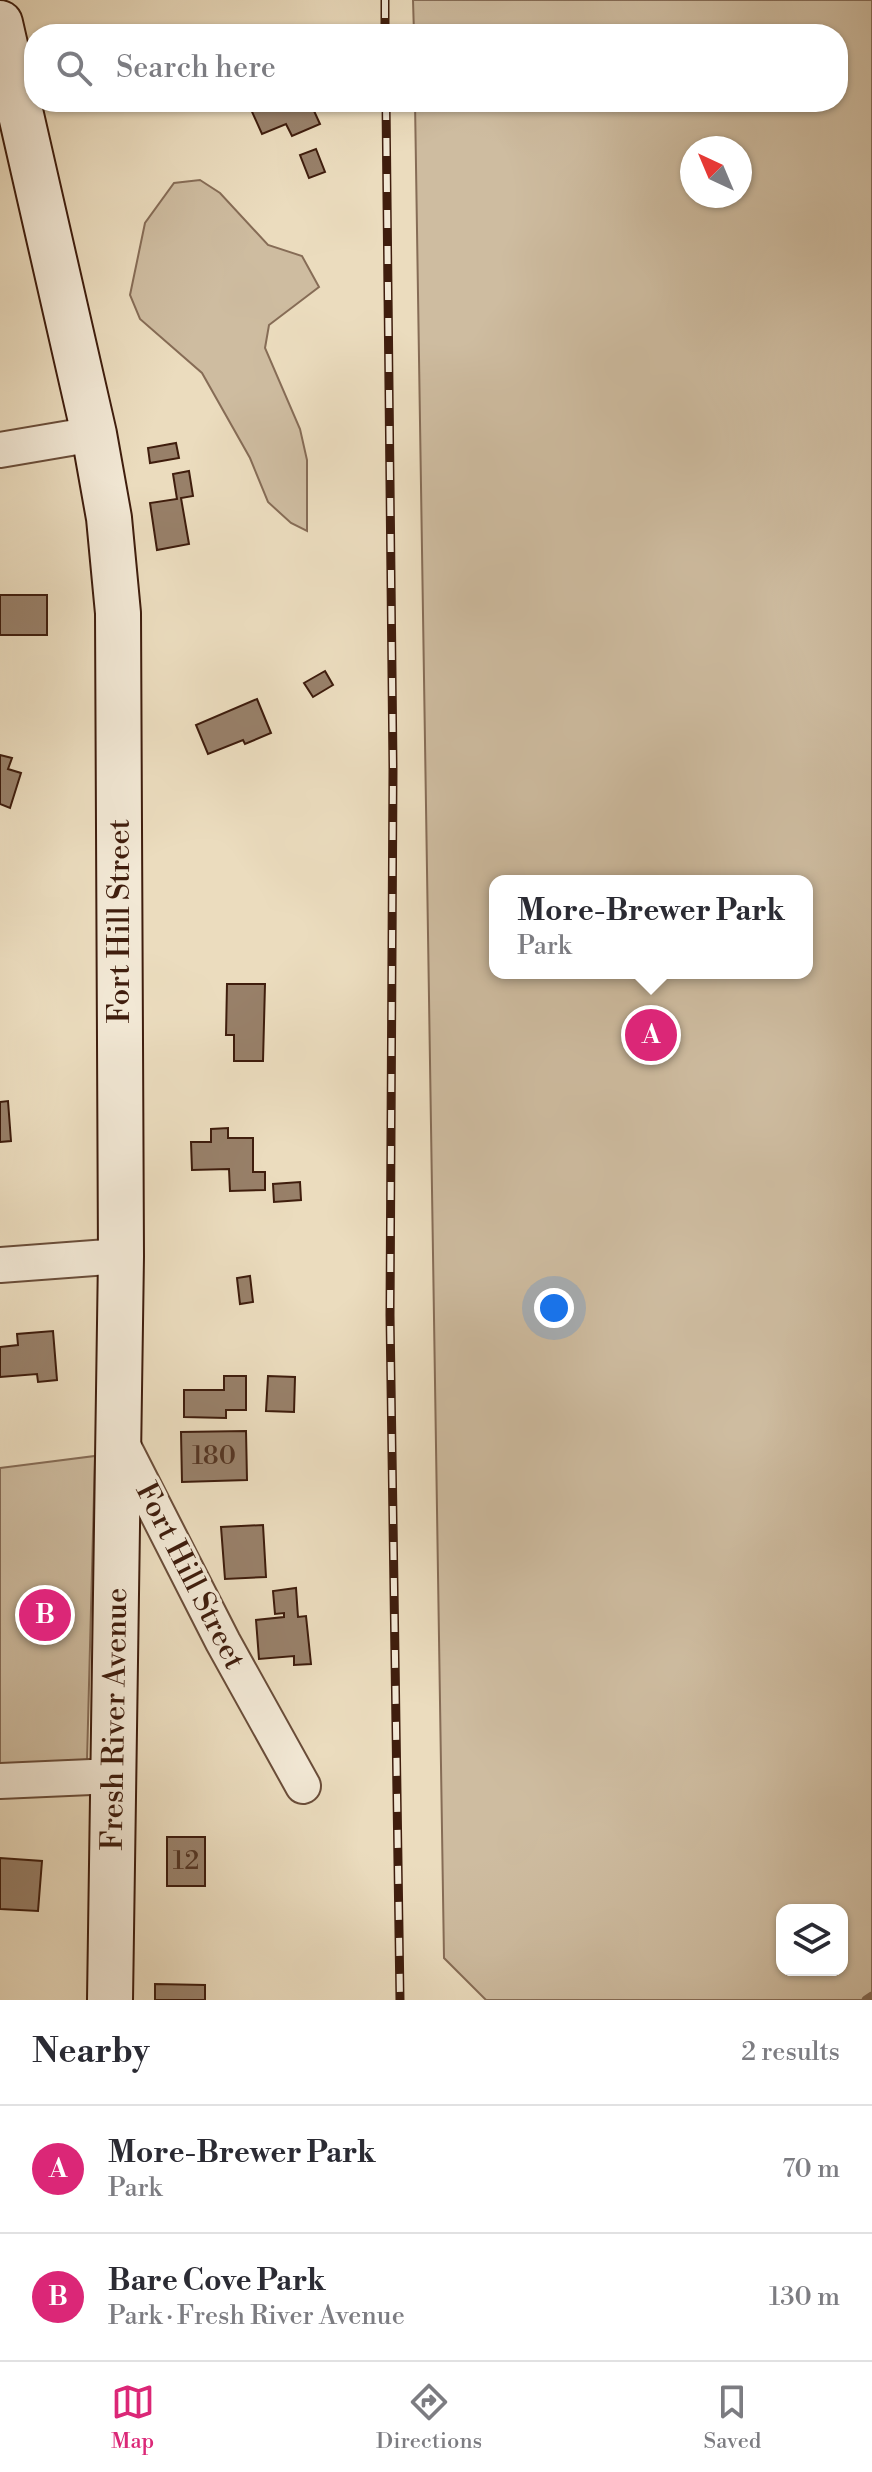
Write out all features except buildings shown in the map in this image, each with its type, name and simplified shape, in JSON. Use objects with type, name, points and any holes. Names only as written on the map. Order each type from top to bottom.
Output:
[{"type":"main road","name":"Fort Hill Street","points":[[0,23],[94,434],[109,518],[118,613],[119,1438]]},
{"type":"main road","name":"Fresh River Avenue","points":[[110,2000],[119,1438]]},
{"type":"street","points":[[0,450],[94,434]]},
{"type":"street","points":[[0,1265],[121,1256]]},
{"type":"street","name":"Fort Hill Street","points":[[119,1438],[223,1642],[303,1786]]},
{"type":"street","points":[[0,1781],[114,1776]]},
{"type":"shaded area","points":[[413,0],[872,0],[872,2000],[486,2000],[444,1958],[415,112],[848,112],[848,24],[414,24]]},
{"type":"shaded area","points":[[200,180],[220,193],[268,245],[302,256],[319,287],[269,325],[265,348],[300,429],[307,460],[307,531],[291,523],[268,502],[250,458],[202,373],[140,319],[130,295],[145,223],[174,183]]},
{"type":"shaded area","points":[[95,1456],[87,1761],[0,1767],[0,1468]]},
{"type":"waterway","points":[[866,2000],[872,1996]]},
{"type":"railway","points":[[385,0],[385,24]]},
{"type":"railway","points":[[386,112],[393,769],[390,1315],[400,2000]]},
{"type":"place","name":"More-Brewer Park","points":[[651,1035]]},
{"type":"place","name":"Bare Cove Park","points":[[45,1615]]}]
